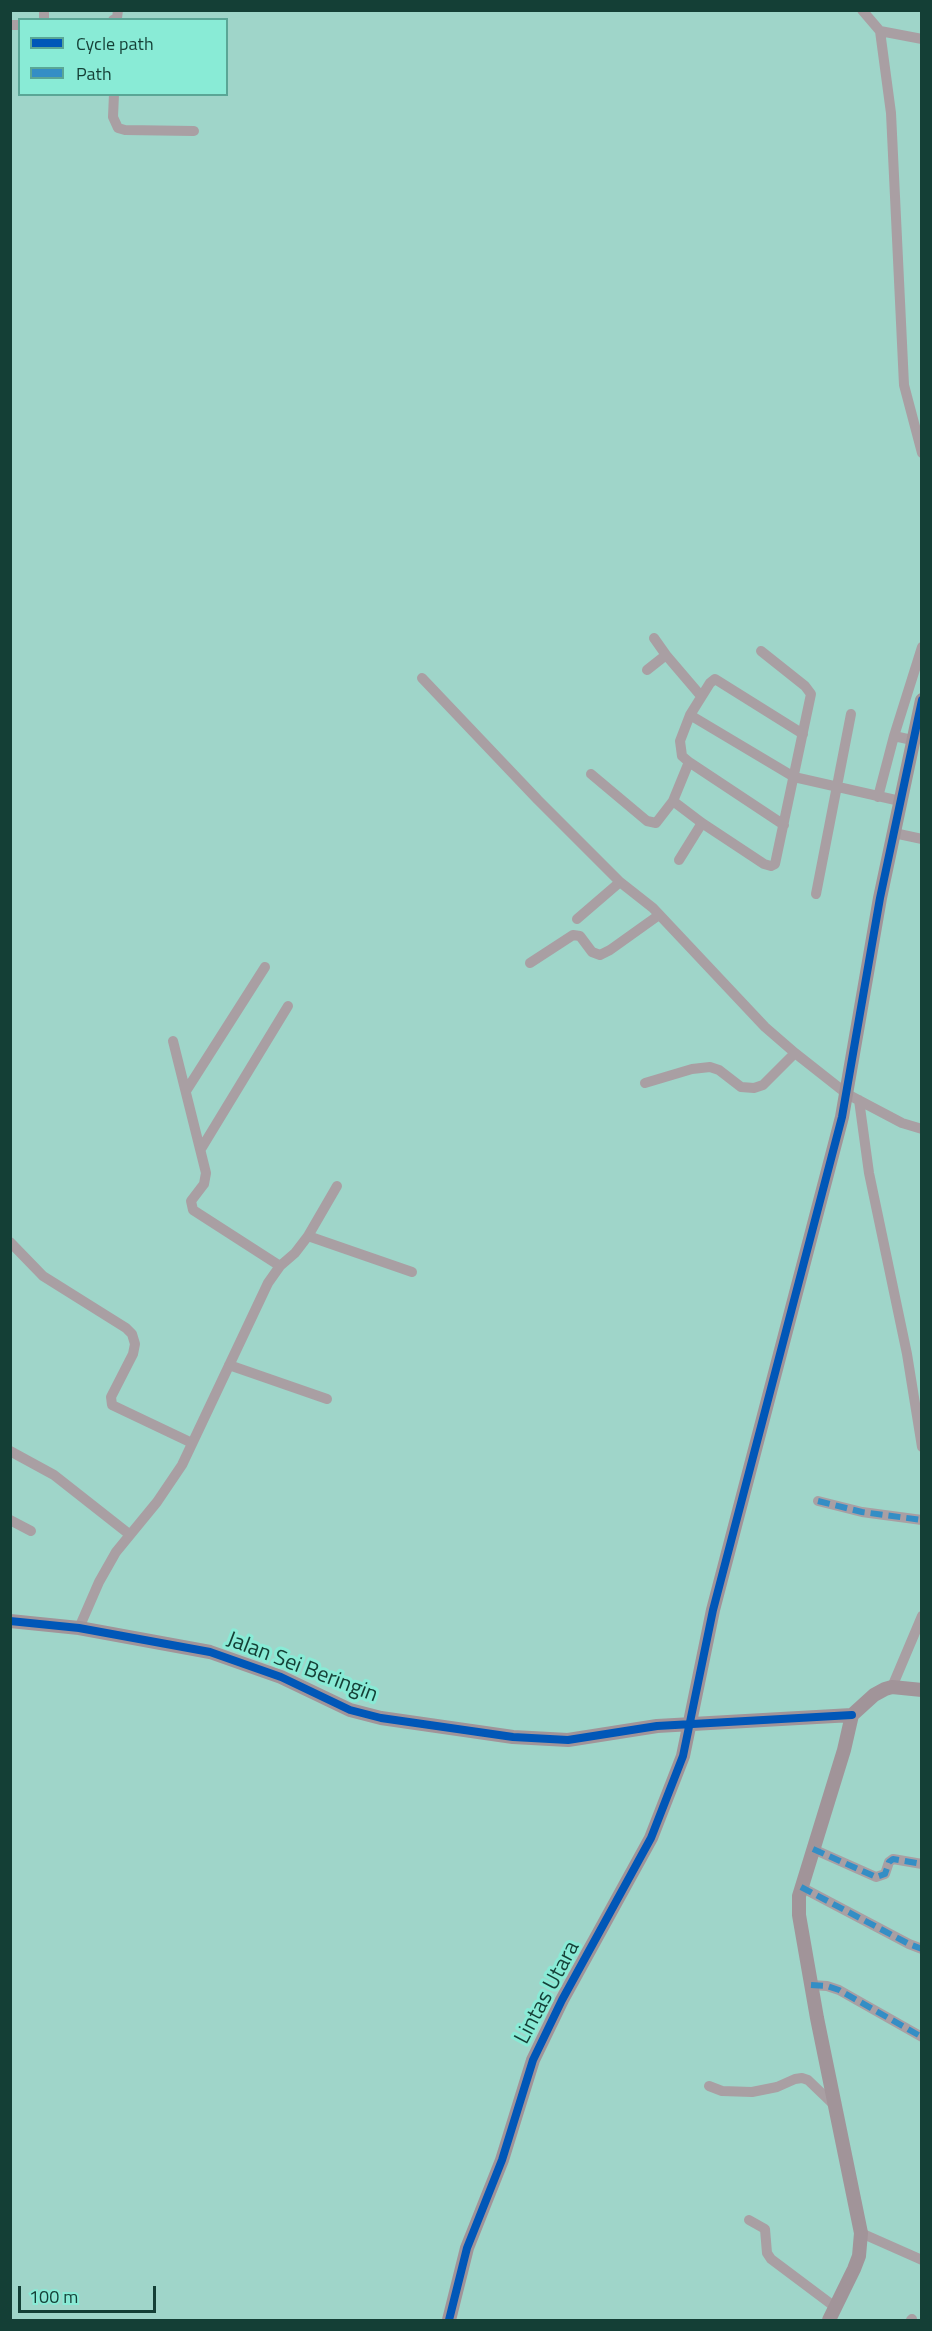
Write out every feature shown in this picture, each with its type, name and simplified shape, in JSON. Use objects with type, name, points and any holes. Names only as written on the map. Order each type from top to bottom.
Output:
[{"type":"street","points":[[862,10],[880,31],[891,113],[904,385],[921,453]]},
{"type":"street","points":[[880,31],[921,39]]},
{"type":"street","points":[[114,96],[112,117],[118,128],[194,131]]},
{"type":"street","points":[[654,638],[701,696]]},
{"type":"street","points":[[878,797],[921,647]]},
{"type":"street","points":[[673,801],[702,823],[771,866],[778,859],[810,699],[809,690],[761,651]]},
{"type":"street","points":[[647,670],[666,655]]},
{"type":"street","points":[[422,678],[620,882],[658,915],[765,1027],[853,1097],[902,1123],[921,1129]]},
{"type":"street","points":[[784,825],[688,762],[682,756],[680,741],[690,715],[701,696],[712,681],[717,679],[803,734]]},
{"type":"street","name":"Lintas Utara","points":[[449,2320],[467,2247],[502,2160],[529,2070],[562,2000],[651,1838],[683,1756],[713,1610],[853,1097],[866,969],[921,700]]},
{"type":"street","points":[[816,894],[851,714]]},
{"type":"street","points":[[690,715],[794,777],[900,801]]},
{"type":"street","points":[[894,736],[912,740]]},
{"type":"street","points":[[591,774],[651,823],[659,820],[673,801],[688,762]]},
{"type":"street","points":[[679,860],[702,823]]},
{"type":"street","points":[[894,833],[921,839]]},
{"type":"street","points":[[577,919],[620,882]]},
{"type":"street","points":[[530,963],[573,935],[580,936],[592,952],[600,955],[658,915]]},
{"type":"street","points":[[186,1091],[265,967]]},
{"type":"street","points":[[201,1149],[288,1006]]},
{"type":"street","points":[[173,1041],[206,1177],[204,1184],[191,1201],[193,1210],[197,1215],[280,1266]]},
{"type":"street","points":[[645,1083],[692,1069],[710,1067],[718,1070],[741,1087],[754,1088],[763,1085],[795,1053]]},
{"type":"street","points":[[853,1097],[907,1354],[920,1425],[921,1447]]},
{"type":"street","points":[[79,1628],[103,1574],[129,1534],[170,1485],[268,1284],[280,1266],[295,1253],[308,1236],[337,1185]]},
{"type":"street","points":[[308,1236],[412,1272]]},
{"type":"street","points":[[10,1242],[43,1276],[132,1334],[135,1344],[133,1354],[111,1397],[112,1405],[192,1443]]},
{"type":"street","points":[[229,1365],[327,1399]]},
{"type":"street","points":[[10,1451],[54,1475],[129,1534]]},
{"type":"street","points":[[818,1501],[840,1508],[892,1518],[921,1520]]},
{"type":"street","points":[[10,1520],[32,1531]]},
{"type":"street","points":[[892,1687],[921,1616]]},
{"type":"street","name":"Jalan Sei Beringin","points":[[10,1621],[79,1628],[157,1641],[233,1659],[281,1677],[350,1710],[381,1718],[493,1735],[557,1741],[650,1727],[852,1715]]},
{"type":"street","points":[[829,2320],[859,2256],[861,2233],[811,1985],[799,1915],[801,1887],[852,1715],[874,1695],[892,1687],[921,1690]]},
{"type":"street","points":[[813,1849],[876,1876],[885,1874],[889,1862],[893,1859],[921,1864]]},
{"type":"street","points":[[801,1887],[909,1944],[921,1948]]},
{"type":"street","points":[[811,1985],[839,1989],[921,2037]]},
{"type":"street","points":[[710,2086],[722,2091],[752,2092],[777,2087],[802,2078],[808,2080],[834,2104]]},
{"type":"street","points":[[749,2220],[765,2229],[771,2259],[835,2307]]},
{"type":"street","points":[[861,2233],[921,2260]]},
{"type":"marked path","points":[[818,1501],[862,1512],[922,1520]]},
{"type":"marked path","points":[[813,1849],[876,1877],[885,1874],[889,1862],[893,1859],[922,1864]]},
{"type":"marked path","points":[[801,1887],[922,1949]]},
{"type":"marked path","points":[[811,1985],[827,1986],[839,1990],[922,2037]]},
{"type":"cycle path","points":[[449,2320],[467,2248],[502,2160],[533,2060],[562,2000],[651,1838],[683,1756],[713,1610],[842,1117],[880,898],[922,700]]},
{"type":"cycle path","points":[[10,1621],[79,1628],[210,1652],[281,1677],[350,1710],[381,1718],[513,1737],[568,1740],[657,1726],[852,1715]]}]
